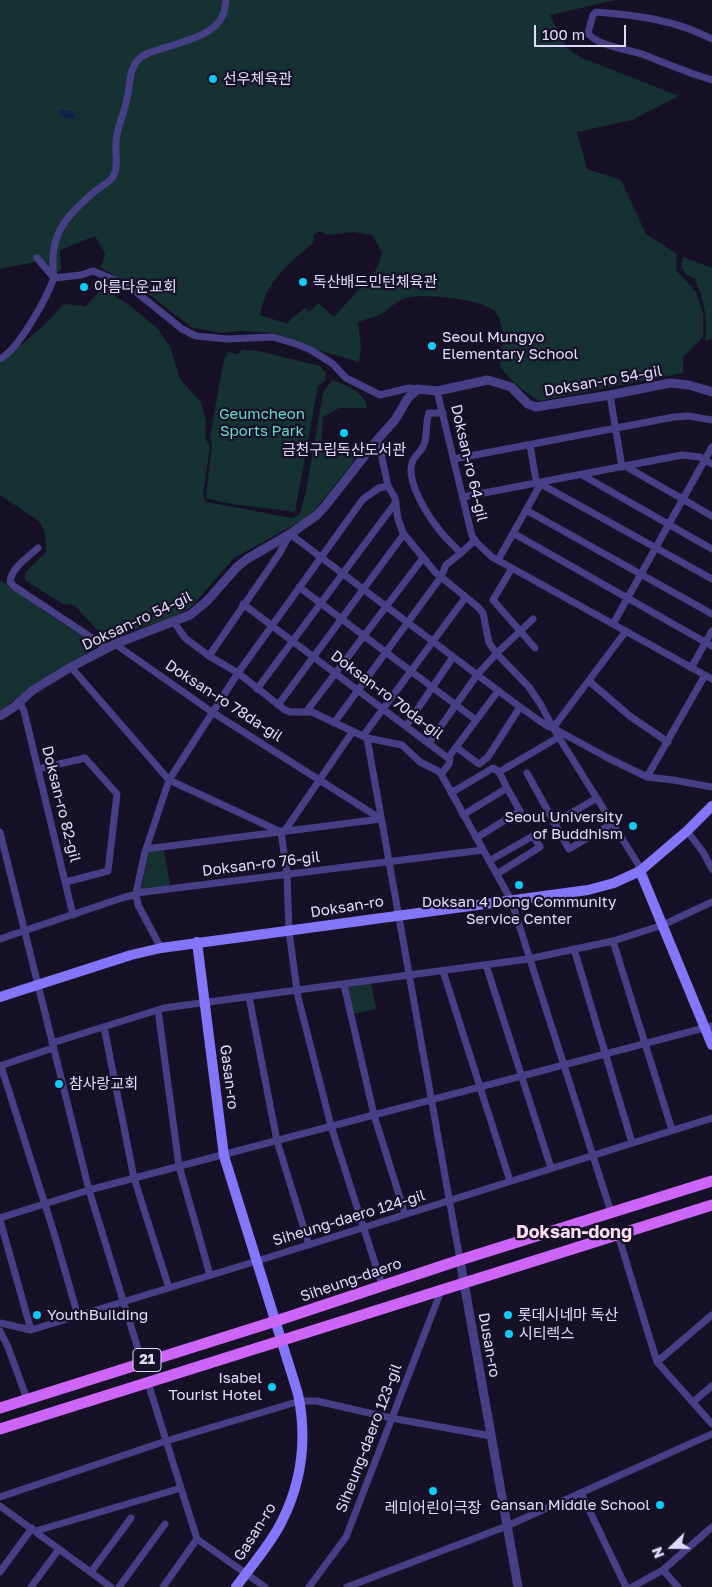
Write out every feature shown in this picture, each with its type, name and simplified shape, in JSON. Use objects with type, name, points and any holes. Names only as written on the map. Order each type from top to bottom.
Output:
[{"type":"main road","name":"Doksan-ro","points":[[0,997],[131,955],[161,948],[588,890],[614,883],[640,871],[688,831],[712,806]]},
{"type":"main road","points":[[640,871],[709,1027],[712,1045]]},
{"type":"main road","name":"Gasan-ro","points":[[197,942],[223,1155],[300,1401],[302,1422],[302,1455],[293,1495],[282,1522],[236,1587]]},
{"type":"main road","name":"Siheung-daero","points":[[0,1408],[712,1181]]},
{"type":"main road","name":"21","points":[[0,1429],[712,1205]]},
{"type":"street","points":[[0,359],[11,352],[48,294],[54,278],[53,247],[66,218],[113,178],[117,160],[116,143],[130,80],[136,62],[142,56],[184,42],[209,30],[219,22],[224,14],[226,0]]},
{"type":"street","points":[[712,39],[695,30],[661,20],[628,14],[596,12],[593,15],[588,34],[590,37],[604,43],[642,54],[712,80]]},
{"type":"street","points":[[37,258],[54,278]]},
{"type":"street","name":"Doksan-ro 54-gil","points":[[54,278],[93,272],[120,282],[135,291],[182,329],[196,336],[228,339],[273,337],[299,345],[333,364],[346,378],[380,395],[409,388],[437,390],[488,380],[510,387],[528,404],[536,407],[670,383],[689,385],[712,392]]},
{"type":"street","name":"Doksan-ro 54-gil","points":[[0,716],[33,690],[70,667],[111,646],[174,622],[199,609],[232,572],[247,559],[290,534],[317,515],[326,506],[395,420],[408,398],[418,389]]},
{"type":"street","name":"Doksan-ro 64-gil","points":[[437,390],[475,540],[498,560],[709,677]]},
{"type":"street","points":[[610,395],[624,467],[712,516]]},
{"type":"street","points":[[443,413],[429,413],[426,422],[425,443],[421,451],[415,456],[411,464],[411,470],[413,484],[428,514],[461,553]]},
{"type":"street","points":[[454,460],[616,428],[689,416],[712,420]]},
{"type":"street","points":[[378,439],[388,486],[396,502],[398,519],[404,534],[441,577],[483,613],[489,643],[496,653],[529,687],[541,705],[553,728],[638,864],[640,871]]},
{"type":"street","points":[[530,445],[536,480],[539,483],[712,579]]},
{"type":"street","points":[[613,624],[712,447]]},
{"type":"street","points":[[463,497],[682,455],[700,457],[712,464]]},
{"type":"street","points":[[582,474],[712,549]]},
{"type":"street","points":[[498,560],[539,483]]},
{"type":"street","points":[[161,948],[138,905],[136,893],[146,849],[169,780],[238,673],[320,557],[363,500],[380,488],[388,486]]},
{"type":"street","points":[[258,689],[396,502]]},
{"type":"street","points":[[526,510],[712,614]]},
{"type":"street","points":[[513,533],[709,644]]},
{"type":"street","points":[[209,656],[279,554],[290,534],[432,642],[547,726],[647,777],[712,787]]},
{"type":"street","points":[[278,705],[404,534]]},
{"type":"street","points":[[334,723],[441,577],[446,565],[475,540]]},
{"type":"street","name":"Doksan-ro 78da-gil","points":[[38,548],[14,570],[10,577],[10,582],[15,588],[111,646],[381,819]]},
{"type":"street","points":[[306,712],[423,558]]},
{"type":"street","points":[[512,568],[493,600],[535,648]]},
{"type":"street","points":[[299,586],[476,720]]},
{"type":"street","points":[[460,1260],[365,737],[383,709],[465,598]]},
{"type":"street","name":"Doksan-ro 70da-gil","points":[[243,604],[448,758],[498,691]]},
{"type":"street","points":[[429,743],[477,675],[496,653],[533,619]]},
{"type":"street","points":[[174,622],[185,638],[209,656],[238,673],[278,705],[290,712],[312,712],[365,737],[402,745],[420,762],[441,774],[511,900],[591,1156],[611,1212]]},
{"type":"street","points":[[691,668],[709,644],[712,630]]},
{"type":"street","points":[[553,728],[626,631]]},
{"type":"street","points":[[406,726],[453,657]]},
{"type":"street","points":[[70,667],[169,780],[281,832]]},
{"type":"street","points":[[647,777],[709,677]]},
{"type":"street","points":[[589,681],[631,717],[668,742]]},
{"type":"street","name":"Doksan-ro 82-gil","points":[[19,701],[24,711],[73,915]]},
{"type":"street","points":[[456,747],[479,764],[488,757],[520,707]]},
{"type":"street","points":[[281,832],[286,829],[352,731]]},
{"type":"street","points":[[499,772],[559,737]]},
{"type":"street","points":[[38,769],[85,758],[117,794],[108,871],[66,882]]},
{"type":"street","points":[[441,774],[449,764],[450,759],[448,758]]},
{"type":"street","points":[[451,793],[493,768],[499,772],[520,811],[476,838]]},
{"type":"street","points":[[527,773],[569,850],[613,823]]},
{"type":"street","points":[[463,815],[507,788]]},
{"type":"street","points":[[554,823],[596,798]]},
{"type":"street","points":[[146,849],[381,819]]},
{"type":"street","points":[[688,831],[712,869]]},
{"type":"street","points":[[0,832],[89,1190],[142,1362]]},
{"type":"street","points":[[281,832],[287,874],[289,932],[296,990],[331,1126],[382,1285]]},
{"type":"street","points":[[490,862],[534,836],[540,848],[497,874]]},
{"type":"street","name":"Doksan-ro 76-gil","points":[[0,940],[136,893],[483,850]]},
{"type":"street","points":[[78,1316],[1,1066],[52,1045],[158,1010],[205,1002],[528,959],[613,941],[663,925],[712,902]]},
{"type":"street","points":[[613,941],[672,1130]]},
{"type":"street","points":[[574,949],[632,1143]]},
{"type":"street","points":[[486,965],[551,1168]]},
{"type":"street","points":[[443,971],[510,1181]]},
{"type":"street","points":[[344,985],[374,1115],[405,1214]]},
{"type":"street","points":[[249,996],[277,1141],[309,1245]]},
{"type":"street","points":[[158,1010],[179,1166],[210,1276]]},
{"type":"street","points":[[104,1027],[134,1178],[169,1288]]},
{"type":"street","points":[[31,1330],[0,1219],[89,1190],[709,1027]]},
{"type":"street","name":"Siheung-daero 124-gil","points":[[257,1261],[712,1118]]},
{"type":"street","points":[[618,1234],[657,1362],[712,1424]]},
{"type":"street","name":"Dusan-ro","points":[[460,1260],[518,1587]]},
{"type":"street","points":[[0,1322],[31,1330],[257,1261]]},
{"type":"street","name":"Siheung-daero 123-gil","points":[[308,1587],[346,1537],[440,1291]]},
{"type":"street","points":[[657,1362],[712,1315]]},
{"type":"street","points":[[0,1331],[8,1347],[27,1399]]},
{"type":"street","points":[[148,1383],[197,1539],[265,1587]]},
{"type":"street","points":[[693,1402],[712,1386]]},
{"type":"street","points":[[0,1497],[166,1441],[300,1401],[317,1401],[391,1418],[491,1436]]},
{"type":"street","points":[[347,1587],[507,1526],[712,1434]]},
{"type":"street","points":[[0,1572],[34,1530],[181,1488]]},
{"type":"street","points":[[581,1492],[626,1587]]},
{"type":"street","points":[[0,1506],[111,1587]]},
{"type":"street","points":[[91,1572],[131,1518]]},
{"type":"street","points":[[120,1587],[165,1524]]},
{"type":"street","points":[[632,1587],[663,1570],[712,1527]]},
{"type":"street","points":[[163,1587],[197,1539]]},
{"type":"street","points":[[31,1587],[59,1548]]},
{"type":"street","points":[[663,1570],[678,1587]]},
{"type":"green space","points":[[0,0],[616,0],[550,15],[567,48],[582,58],[679,96],[632,120],[577,132],[587,169],[621,180],[646,234],[677,254],[676,270],[696,292],[703,314],[703,337],[683,357],[683,373],[539,401],[518,386],[500,367],[502,327],[497,314],[492,309],[470,301],[429,296],[410,297],[398,301],[378,315],[358,322],[361,346],[359,362],[311,348],[274,333],[240,331],[220,333],[191,327],[150,295],[101,268],[105,254],[95,236],[60,250],[61,270],[55,273],[35,262],[0,269]],"holes":[[[320,231],[328,235],[354,232],[372,235],[382,252],[377,268],[366,279],[354,283],[360,288],[334,317],[318,303],[309,312],[305,308],[291,319],[288,324],[260,315],[267,292],[273,282],[314,242],[313,235]]]},
{"type":"green space","points":[[683,257],[712,268],[712,339],[705,341],[706,317],[703,301],[695,279],[687,275],[681,267]]},
{"type":"green space","points":[[102,288],[128,304],[158,329],[170,347],[180,379],[201,402],[206,421],[205,437],[210,447],[203,494],[206,502],[292,518],[300,514],[306,491],[323,393],[332,380],[359,393],[366,402],[367,408],[339,408],[323,417],[321,447],[358,451],[352,464],[310,516],[234,558],[192,606],[172,618],[114,636],[103,636],[74,605],[63,604],[25,580],[25,573],[46,552],[45,533],[40,522],[0,495],[0,363],[42,327],[64,304],[86,306]]},
{"type":"green space","name":"Geumcheon Sports Park","points":[[242,350],[259,351],[320,366],[326,373],[325,381],[318,386],[295,512],[226,503],[206,498],[212,445],[210,436],[224,359],[228,352],[238,354]]},
{"type":"green space","points":[[0,580],[98,646],[33,685],[0,711]]},
{"type":"green space","points":[[164,850],[170,885],[141,890],[149,852]]},
{"type":"green space","points":[[371,983],[376,1009],[353,1014],[347,987]]},
{"type":"water","points":[[59,110],[72,111],[75,118],[68,119],[64,117]]},
{"type":"place","name":"선우체육관","points":[[213,79]]},
{"type":"place","name":"독산배드민턴체육관","points":[[303,282]]},
{"type":"place","name":"아름다운교회","points":[[84,287]]},
{"type":"place","name":"Seoul Mungyo Elementary School","points":[[432,346]]},
{"type":"place","name":"금천구립독산도서관","points":[[344,433]]},
{"type":"place","name":"Seoul University of Buddhism","points":[[633,826]]},
{"type":"place","name":"Doksan 4 Dong Community Service Center","points":[[519,885]]},
{"type":"place","name":"참사랑교회","points":[[59,1084]]},
{"type":"place","name":"YouthBuilding","points":[[37,1315]]},
{"type":"place","name":"롯데시네마 독산","points":[[508,1315]]},
{"type":"place","name":"시티렉스","points":[[509,1334]]},
{"type":"place","name":"Isabel Tourist Hotel","points":[[272,1387]]},
{"type":"place","name":"레미어린이극장","points":[[433,1491]]},
{"type":"place","name":"Gansan Middle School","points":[[660,1505]]},
{"type":"district","name":"Doksan-dong","points":[[574,1232]]}]
